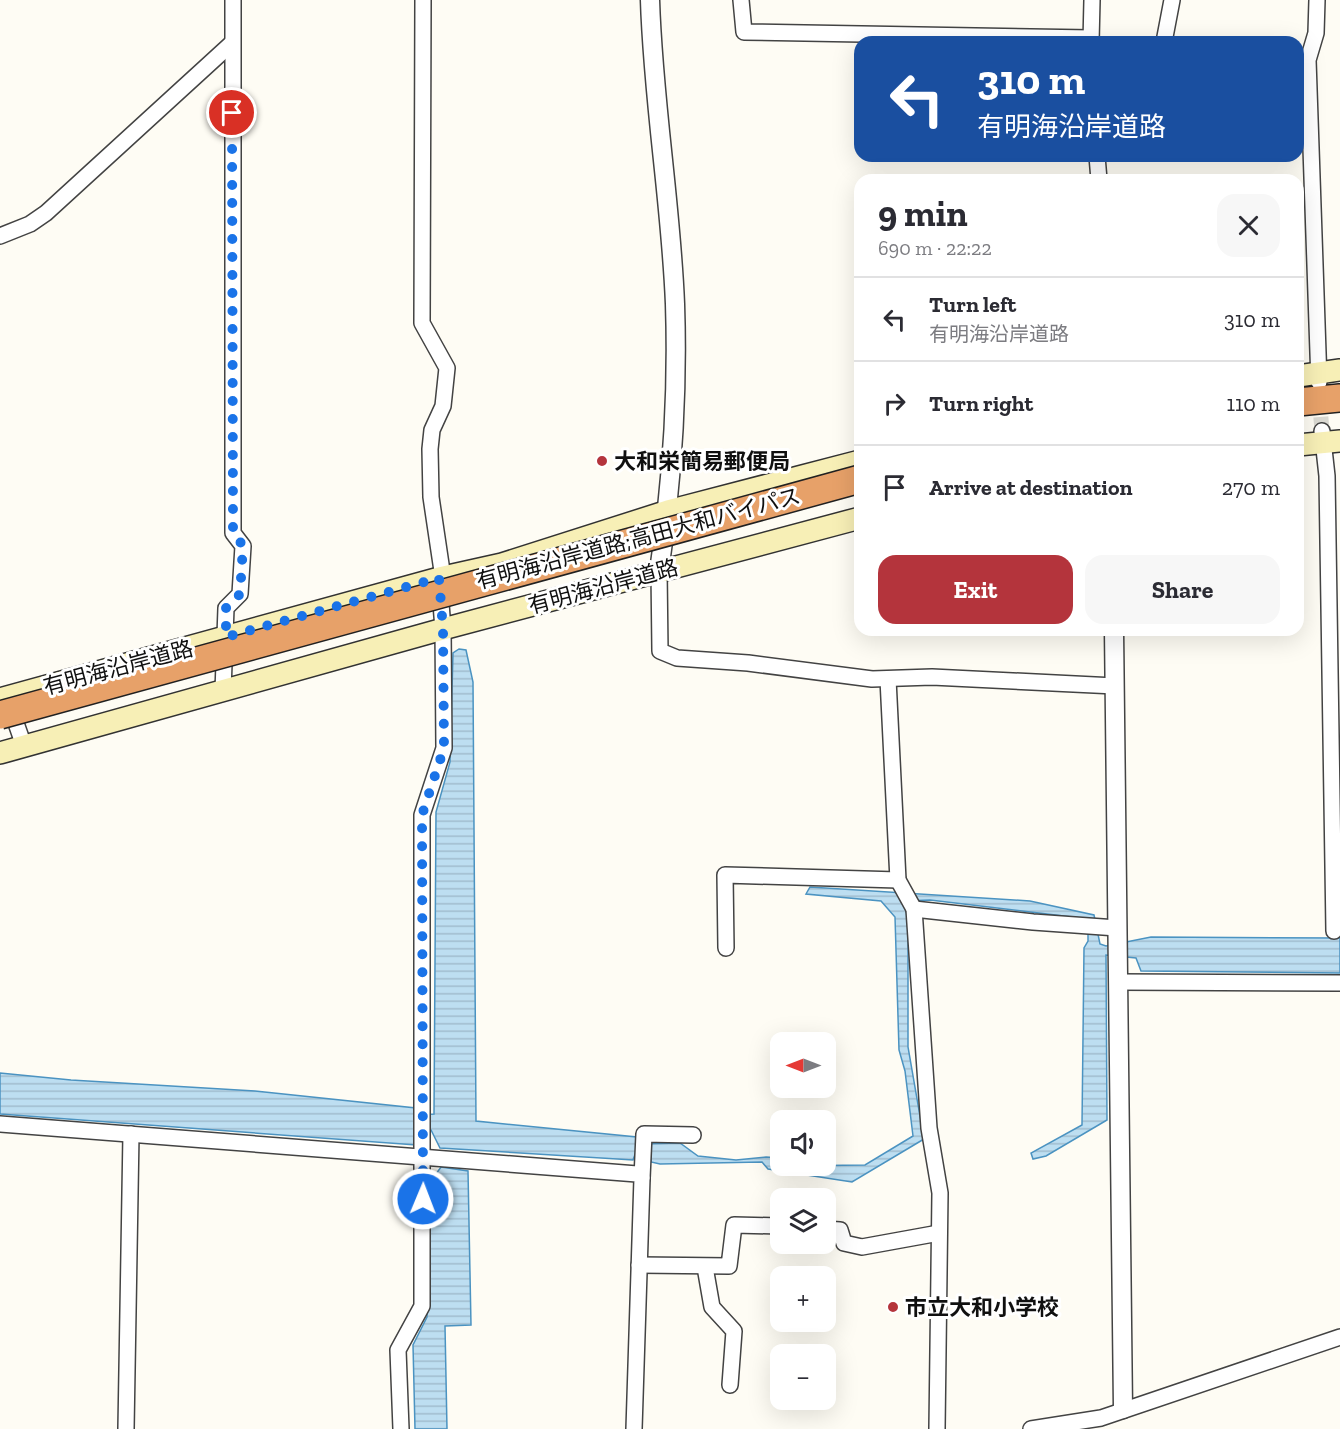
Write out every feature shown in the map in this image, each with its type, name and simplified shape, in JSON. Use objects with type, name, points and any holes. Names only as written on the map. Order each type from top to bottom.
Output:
[{"type":"highway","points":[[1304,399],[1324,388]]},
{"type":"highway","name":"有明海沿岸道路;高田大和バイパス","points":[[2,704],[854,480]]},
{"type":"main road","points":[[1324,388],[1340,370]]},
{"type":"main road","points":[[1304,444],[1328,438]]},
{"type":"main road","name":"有明海沿岸道路","points":[[2,704],[226,637],[439,578],[502,564],[668,511],[854,463]]},
{"type":"main road","name":"有明海沿岸道路","points":[[0,753],[443,629],[854,521]]},
{"type":"street","points":[[223,690],[226,608],[240,594],[243,546],[233,532],[233,0]]},
{"type":"street","points":[[401,1429],[398,1350],[422,1306],[424,1156],[422,815],[444,748],[443,629],[439,578],[442,571],[431,497],[430,449],[432,430],[443,406],[447,368],[422,322],[423,0]]},
{"type":"street","points":[[650,0],[652,66],[675,304],[668,511],[659,571],[660,651],[677,658],[888,680],[932,677],[1115,686]]},
{"type":"street","points":[[741,0],[744,32],[918,36]]},
{"type":"street","points":[[1091,36],[1092,0]]},
{"type":"street","points":[[1165,36],[1172,0]]},
{"type":"street","points":[[1304,57],[1316,33],[1317,0]]},
{"type":"street","points":[[0,236],[30,224],[46,213],[232,44]]},
{"type":"street","points":[[1304,75],[1324,388]]},
{"type":"street","points":[[1328,438],[1334,931]]},
{"type":"street","points":[[1114,636],[1124,1406]]},
{"type":"street","points":[[888,680],[898,880],[914,909],[929,1128],[940,1193],[937,1425]]},
{"type":"street","points":[[2,704],[24,746]]},
{"type":"street","points":[[726,948],[725,875],[898,880]]},
{"type":"street","points":[[914,909],[1033,922],[1117,928]]},
{"type":"street","points":[[1119,982],[1340,983]]},
{"type":"street","points":[[0,1124],[629,1172],[642,1179]]},
{"type":"street","points":[[126,1429],[131,1134]]},
{"type":"street","points":[[634,1429],[644,1134],[693,1135]]},
{"type":"street","points":[[639,1265],[729,1266],[734,1226],[770,1226]]},
{"type":"street","points":[[836,1230],[840,1230],[844,1243],[862,1247],[939,1233]]},
{"type":"street","points":[[705,1267],[712,1307],[734,1331],[730,1384]]},
{"type":"street","points":[[1031,1429],[1100,1424],[1124,1406],[1340,1337]]},
{"type":"water","points":[[459,649],[466,650],[473,682],[476,1121],[637,1137],[639,1144],[680,1143],[698,1156],[736,1160],[770,1157],[770,1169],[762,1162],[660,1164],[651,1162],[651,1149],[637,1149],[633,1160],[440,1148],[431,1130],[421,1130],[416,1145],[0,1114],[0,1073],[71,1080],[255,1091],[416,1108],[417,1115],[434,1114],[436,812],[450,762],[453,653]]},
{"type":"water","points":[[810,887],[1030,901],[1094,915],[1100,944],[1106,946],[1151,937],[1340,938],[1340,973],[1141,971],[1136,958],[1106,955],[1107,1120],[1046,1156],[1033,1159],[1031,1153],[1082,1125],[1084,948],[1088,941],[1088,919],[930,900],[905,901],[908,925],[908,1047],[924,1139],[852,1182],[813,1176],[836,1176],[836,1165],[865,1165],[913,1136],[905,1071],[899,1050],[895,917],[881,901],[806,894]]},
{"type":"water","points":[[441,1167],[468,1171],[471,1325],[445,1326],[447,1429],[415,1429],[413,1345],[427,1317],[430,1182]]},
{"type":"tunnel","points":[[1319,394],[1322,431]]},
{"type":"place","name":"大和栄簡易郵便局","points":[[602,461]]},
{"type":"place","name":"市立大和小学校","points":[[893,1307]]},
{"type":"route","points":[[232,113],[233,532],[243,546],[240,594],[226,608],[226,637],[439,578],[443,629],[444,748],[422,815],[423,1199]]}]
